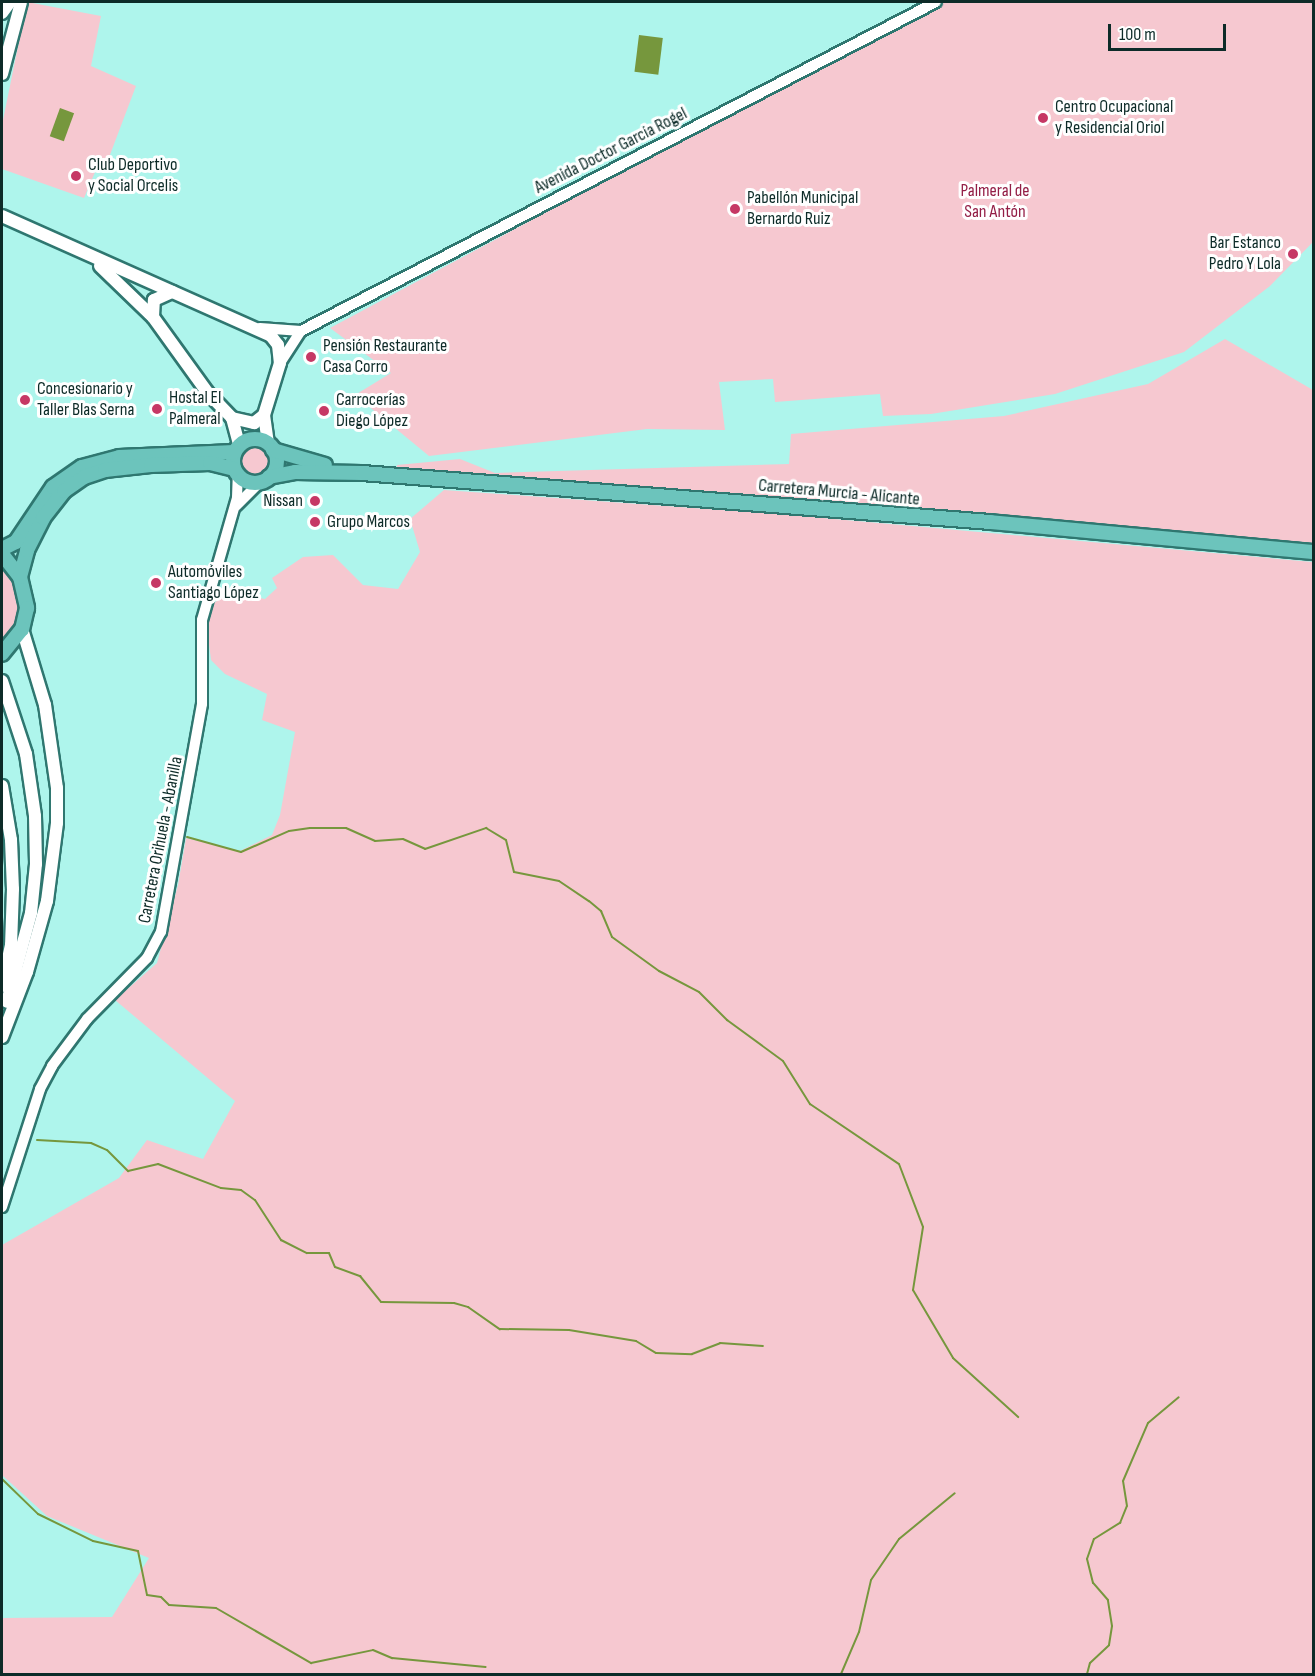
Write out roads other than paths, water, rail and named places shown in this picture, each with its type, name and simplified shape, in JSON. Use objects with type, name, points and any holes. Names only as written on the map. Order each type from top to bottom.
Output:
[{"type":"highway","points":[[2,549],[16,542],[53,487],[82,467],[136,455],[236,449],[253,439],[271,446],[276,467],[265,480],[248,482],[236,472],[210,463],[151,465],[105,470],[84,477],[64,491],[43,518],[27,550],[21,577],[27,608],[22,629],[2,654]]},
{"type":"highway","name":"Carretera Murcia - Alicante","points":[[271,446],[305,461],[362,473]]},
{"type":"highway","points":[[236,449],[236,472]]},
{"type":"highway","name":"Carretera Murcia - Alicante","points":[[265,480],[295,472],[362,473],[990,522],[1314,552]]},
{"type":"highway","points":[[2,554],[21,577]]},
{"type":"main road","points":[[2,13],[10,2]]},
{"type":"main road","points":[[2,74],[21,2]]},
{"type":"main road","points":[[2,216],[81,254],[255,328]]},
{"type":"main road","points":[[81,254],[105,270],[153,317],[207,392],[232,418],[254,423],[264,415]]},
{"type":"main road","points":[[153,317],[154,300],[172,292]]},
{"type":"main road","name":"Avenida Doctor García Rogel","points":[[255,328],[278,345],[280,363],[264,415],[271,446]]},
{"type":"main road","points":[[232,418],[236,449]]},
{"type":"main road","points":[[2,1037],[27,972],[47,902],[57,823],[57,788],[45,705],[22,629]]},
{"type":"main road","points":[[2,681],[26,754],[35,816],[36,864],[31,913],[2,1018]]},
{"type":"main road","points":[[2,786],[11,840],[13,889],[11,945],[2,986]]},
{"type":"street","name":"Avenida Doctor García Rogel","points":[[280,363],[301,332],[936,2]]},
{"type":"street","points":[[255,328],[301,332]]},
{"type":"street","name":"Carretera Orihuela - Abanilla","points":[[2,1207],[40,1089],[52,1066],[87,1019],[147,958],[161,932],[202,704],[202,620],[234,509],[236,472]]},
{"type":"street","name":"Carretera Orihuela - Abanilla","points":[[234,509],[265,480]]},
{"type":"waterway","points":[[187,837],[241,852],[289,831],[310,828],[346,828],[375,841],[403,839],[425,849],[486,828],[506,840],[514,872],[559,881],[589,901],[601,911],[612,937],[659,971],[699,992],[727,1020],[783,1061],[810,1104],[899,1164],[923,1227],[913,1290],[953,1358],[1018,1417]]},
{"type":"waterway","points":[[37,1140],[91,1143],[107,1150],[128,1171],[158,1164],[221,1188],[241,1190],[255,1200],[281,1240],[307,1253],[329,1253],[335,1267],[360,1276],[381,1302],[454,1303],[468,1307],[500,1329],[569,1330],[636,1341],[656,1353],[692,1354],[720,1343],[763,1346]]},
{"type":"waterway","points":[[1087,1674],[1090,1663],[1109,1645],[1112,1626],[1108,1600],[1093,1583],[1087,1559],[1094,1539],[1120,1523],[1127,1506],[1123,1481],[1148,1423],[1179,1397]]},
{"type":"waterway","points":[[2,1479],[38,1514],[93,1541],[138,1551],[147,1595],[161,1597],[169,1605],[216,1608],[311,1663],[373,1650],[392,1658],[486,1667]]},
{"type":"waterway","points":[[841,1674],[859,1632],[871,1580],[899,1539],[955,1493]]},
{"type":"place","name":"Centro Ocupacional y Residencial Oriol","points":[[1043,118]]},
{"type":"place","name":"Club Deportivo y Social Orcelis","points":[[76,176]]},
{"type":"place","name":"Pabellón Municipal Bernardo Ruiz","points":[[735,209]]},
{"type":"place","name":"Bar Estanco Pedro Y Lola","points":[[1293,254]]},
{"type":"place","name":"Pensión Restaurante Casa Corro","points":[[311,357]]},
{"type":"place","name":"Concesionario y Taller Blas Serna","points":[[25,400]]},
{"type":"place","name":"Hostal El Palmeral","points":[[157,409]]},
{"type":"place","name":"Carrocerías Diego López","points":[[324,411]]},
{"type":"place","name":"Nissan","points":[[315,501]]},
{"type":"place","name":"Grupo Marcos","points":[[315,522]]},
{"type":"place","name":"Automóviles Santiago López","points":[[156,583]]},
{"type":"park label","name":"Palmeral de San Antón","points":[[995,202]]}]
